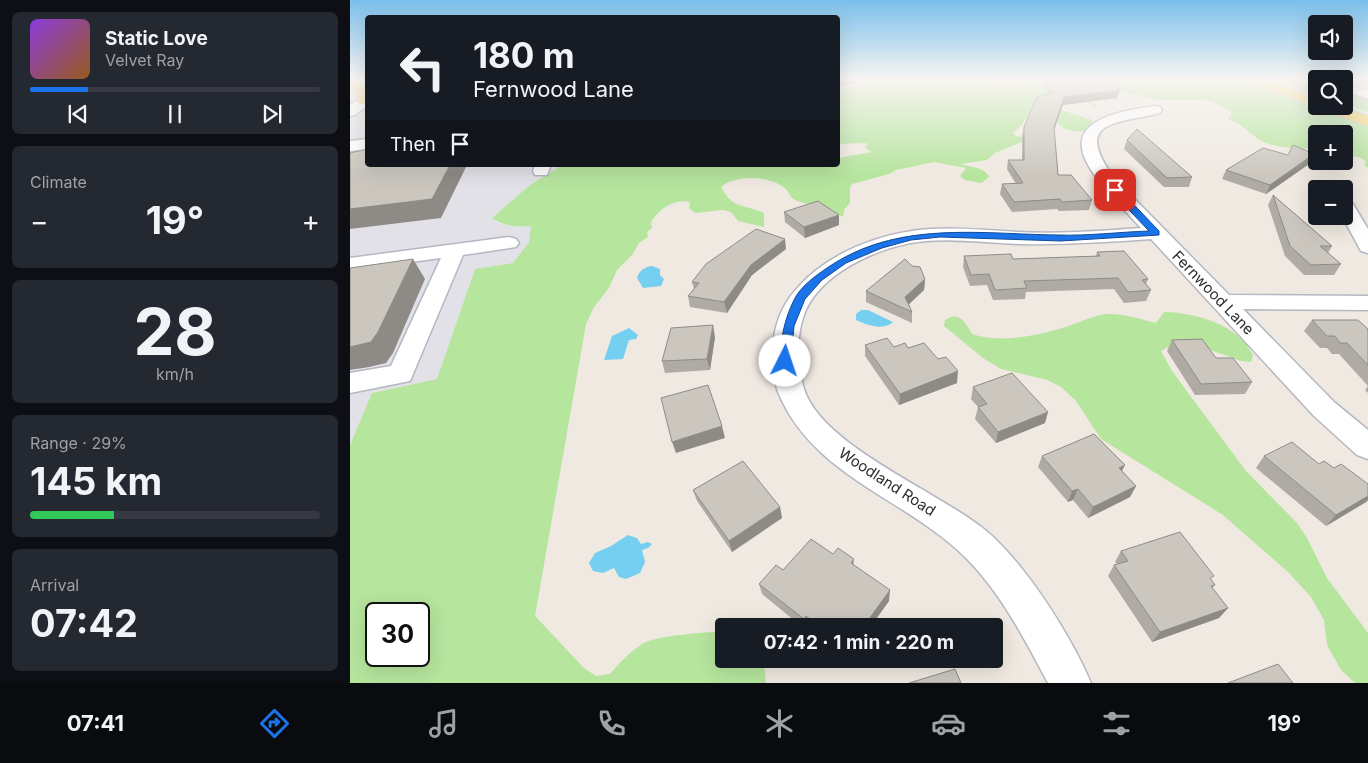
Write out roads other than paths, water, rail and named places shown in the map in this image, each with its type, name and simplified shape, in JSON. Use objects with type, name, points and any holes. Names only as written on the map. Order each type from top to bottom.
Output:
[{"type":"main road","points":[[1352,115],[1368,120]]},
{"type":"street","name":"Fernwood Lane","points":[[1150,111],[1105,120],[1092,130],[1090,141],[1093,161],[1102,175],[1329,415],[1368,447]]},
{"type":"street","points":[[350,146],[365,144]]},
{"type":"street","points":[[1353,219],[1368,247]]},
{"type":"street","name":"Woodland Road","points":[[1070,683],[1036,622],[1007,580],[977,546],[942,518],[852,462],[828,442],[809,422],[797,404],[785,373],[785,344],[788,326],[800,298],[808,288],[831,269],[879,246],[911,237],[962,234],[1066,238],[1156,233]]},
{"type":"street","points":[[350,264],[509,243]]},
{"type":"street","points":[[350,383],[401,374],[455,250]]},
{"type":"street","points":[[1221,302],[1368,303]]},
{"type":"water","points":[[652,266],[660,269],[660,275],[664,279],[661,286],[643,288],[637,278],[639,273]]},
{"type":"water","points":[[861,310],[868,310],[893,322],[880,327],[865,324],[856,320],[856,314]]},
{"type":"water","points":[[629,328],[638,335],[636,339],[629,340],[623,359],[604,360],[612,336]]},
{"type":"water","points":[[628,535],[637,538],[641,544],[648,542],[652,544],[642,550],[645,562],[640,573],[626,579],[619,577],[614,568],[603,573],[593,571],[589,563],[595,553],[611,546]]}]
